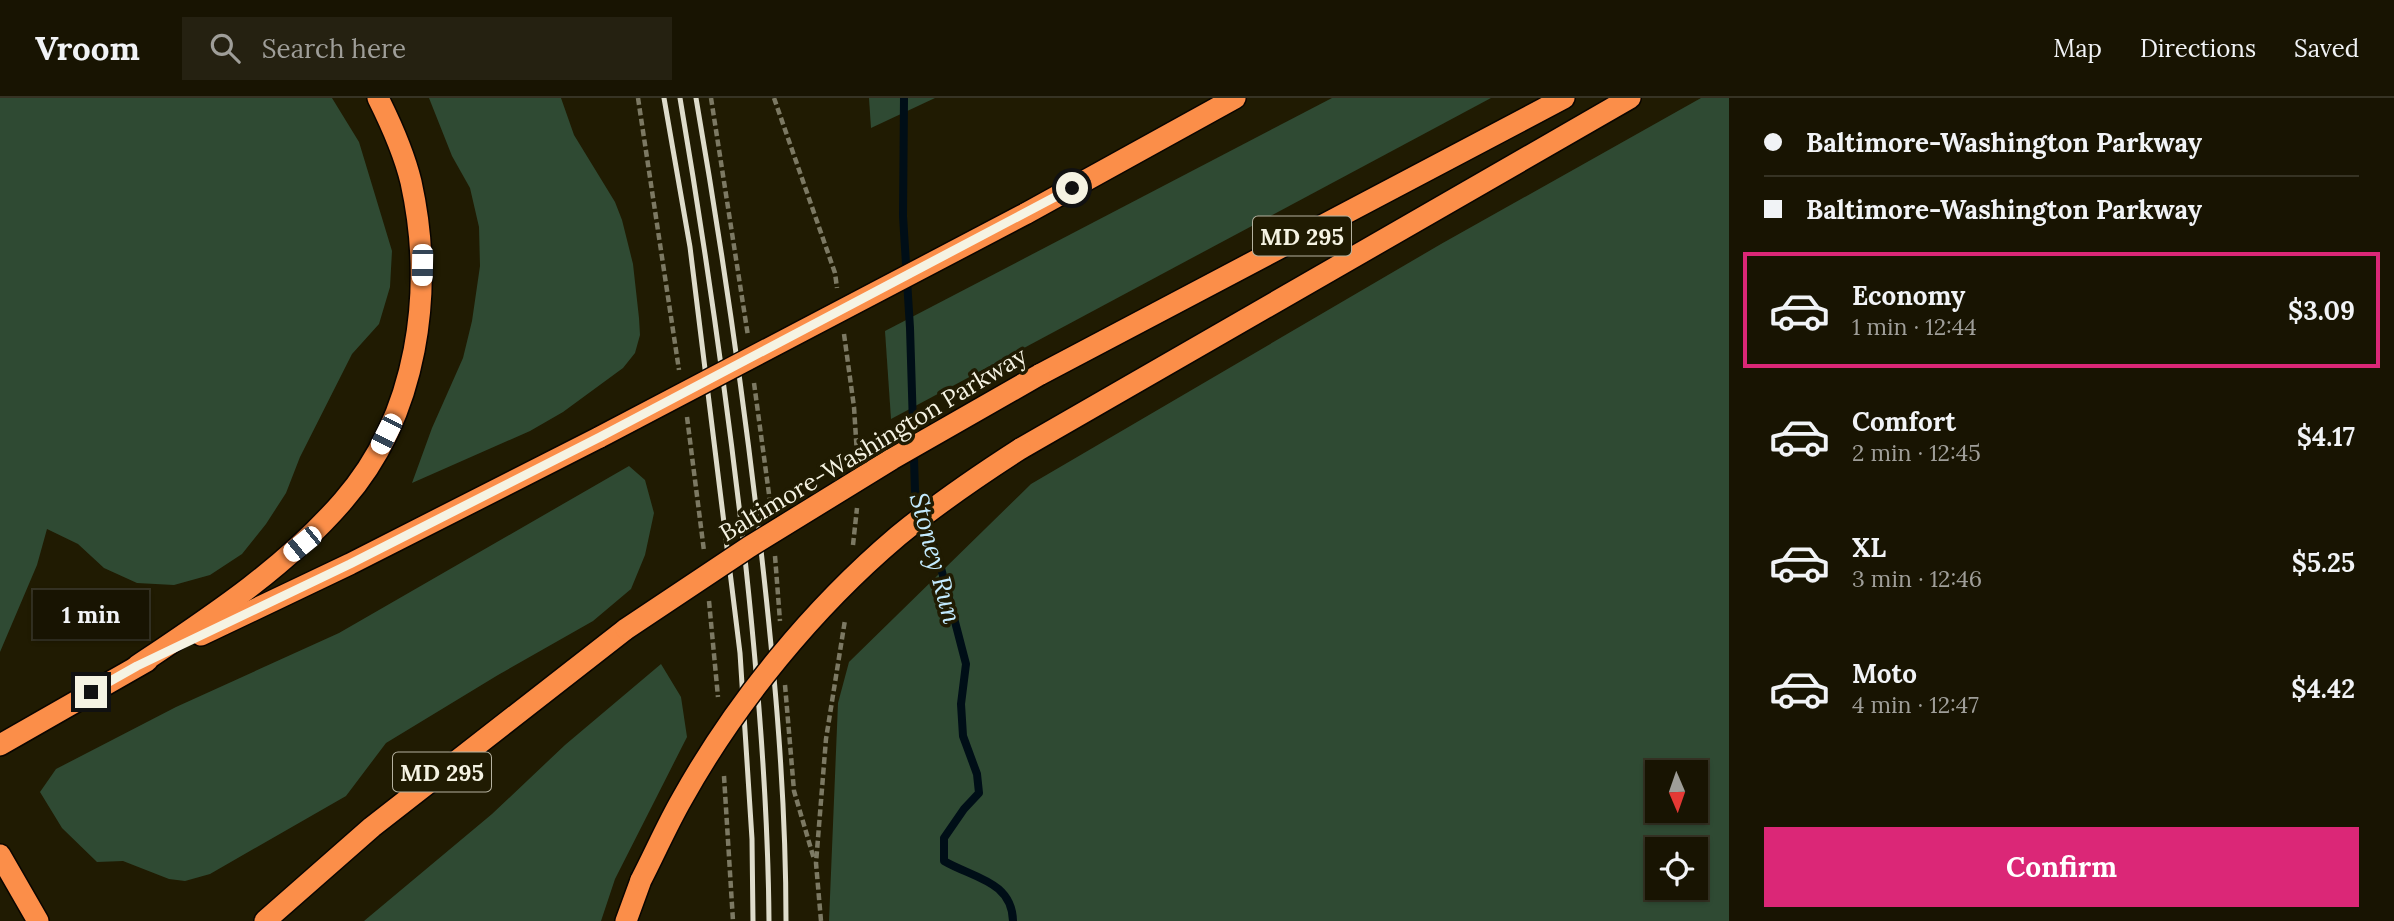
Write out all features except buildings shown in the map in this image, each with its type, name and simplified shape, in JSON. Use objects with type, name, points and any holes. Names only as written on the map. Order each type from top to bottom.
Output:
[{"type":"highway","points":[[0,745],[137,666],[225,607],[302,544],[352,489],[375,457],[398,411],[413,357],[422,308],[419,223],[410,178],[378,98]]},
{"type":"highway","points":[[137,666],[350,564],[600,437],[1025,214],[1235,98]]},
{"type":"highway","name":"Baltimore-Washington Parkway","points":[[265,921],[372,827],[626,629],[749,547],[892,459],[1039,374],[1564,98]]},
{"type":"highway","points":[[626,921],[642,880],[681,800],[720,737],[791,644],[844,587],[898,537],[957,490],[1020,449],[1630,98]]},
{"type":"highway","points":[[0,855],[38,921]]},
{"type":"path","points":[[638,98],[680,374]]},
{"type":"path","points":[[711,98],[750,347]]},
{"type":"path","points":[[774,98],[835,273]]},
{"type":"path","points":[[753,374],[772,522]]},
{"type":"path","points":[[686,415],[704,552]]},
{"type":"path","points":[[774,549],[780,630]]},
{"type":"path","points":[[708,593],[719,703]]},
{"type":"path","points":[[785,683],[794,791],[816,863]]},
{"type":"path","points":[[724,772],[733,921]]},
{"type":"green space","points":[[0,98],[332,98],[359,142],[392,251],[390,287],[379,324],[352,354],[300,457],[286,493],[242,554],[210,575],[174,585],[137,583],[104,568],[78,544],[47,529],[37,565],[0,652]]},
{"type":"green space","points":[[429,98],[561,98],[574,135],[615,202],[622,220],[633,264],[640,335],[635,353],[623,368],[563,412],[530,431],[412,483],[432,428],[463,358],[472,321],[480,266],[479,227],[470,188],[452,156]]},
{"type":"green space","points":[[869,98],[935,98],[871,128]]},
{"type":"green space","points":[[1332,98],[1491,98],[891,419],[885,331]]},
{"type":"green space","points":[[1701,98],[1729,98],[1729,921],[829,921],[838,703],[849,662],[1031,484],[1441,244]]},
{"type":"green space","points":[[629,466],[645,480],[654,513],[645,555],[631,589],[593,621],[386,743],[346,796],[210,874],[185,881],[169,879],[123,861],[97,862],[62,828],[40,792],[56,769],[176,707],[339,633]]},
{"type":"green space","points":[[661,664],[681,697],[687,737],[615,879],[601,921],[364,921],[492,814],[565,745]]},
{"type":"waterway","name":"Stoney Run","points":[[904,98],[903,216],[910,328],[915,491],[941,568],[966,664],[961,704],[963,736],[977,774],[979,793],[944,838],[944,861],[998,889],[1006,897],[1013,921]]},
{"type":"railway","points":[[664,98],[690,247],[740,653],[752,839],[753,921]]},
{"type":"railway","points":[[680,98],[730,429],[743,540],[761,730],[769,921]]},
{"type":"railway","points":[[696,98],[732,324],[766,596],[782,782],[786,921]]},
{"type":"route","points":[[91,692],[137,666],[350,564],[600,437],[1072,188]]}]
